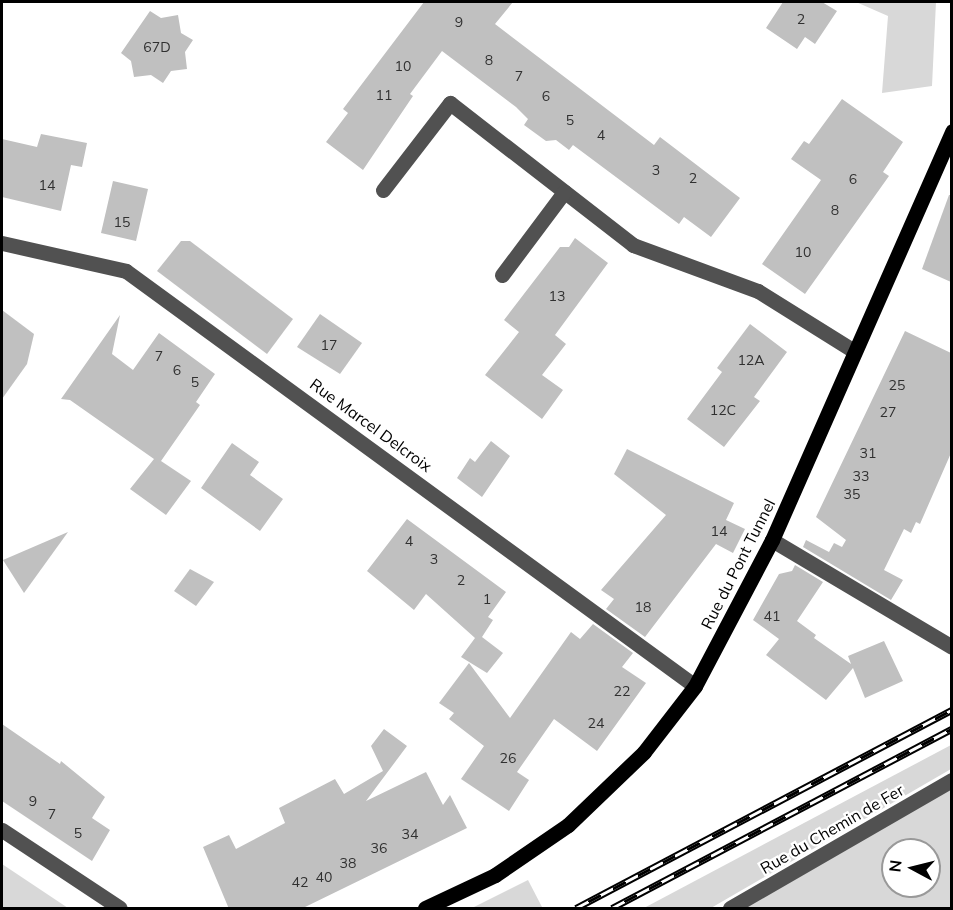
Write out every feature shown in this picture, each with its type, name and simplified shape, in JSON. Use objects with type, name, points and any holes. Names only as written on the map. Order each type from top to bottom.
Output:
[{"type":"main road","name":"Rue du Pont Tunnel","points":[[425,909],[495,875],[568,825],[644,752],[695,686],[772,540],[951,130]]},
{"type":"street","points":[[382,190],[450,103],[633,245],[758,291],[854,351]]},
{"type":"street","points":[[502,275],[564,192]]},
{"type":"street","name":"Rue Marcel Delcroix","points":[[2,243],[126,271],[695,686]]},
{"type":"street","points":[[772,540],[951,647]]},
{"type":"street","name":"Rue du Chemin de Fer","points":[[730,909],[951,780]]},
{"type":"street","points":[[2,830],[120,909]]},
{"type":"shaded area","points":[[856,2],[936,2],[932,86],[882,93],[888,16]]},
{"type":"shaded area","points":[[951,745],[951,769],[711,908],[644,908]]},
{"type":"shaded area","points":[[951,789],[951,908],[745,908]]},
{"type":"shaded area","points":[[2,864],[68,908],[2,908]]},
{"type":"shaded area","points":[[528,880],[542,907],[472,908]]},
{"type":"building","points":[[424,2],[513,2],[495,24],[654,145],[660,137],[740,198],[711,237],[684,217],[679,224],[573,145],[569,150],[556,140],[546,141],[524,125],[528,119],[516,107],[442,51],[410,94],[413,96],[363,170],[326,142],[348,113],[343,109]]},
{"type":"building","points":[[783,2],[822,2],[837,11],[815,44],[805,37],[797,49],[766,28]]},
{"type":"building","points":[[150,11],[161,18],[178,15],[181,33],[193,40],[185,52],[187,69],[171,71],[163,83],[151,75],[134,77],[131,61],[121,53]]},
{"type":"building","points":[[842,99],[903,142],[883,172],[889,176],[805,294],[762,264],[821,180],[791,159],[804,141],[809,144]]},
{"type":"building","points":[[41,134],[87,143],[82,167],[71,165],[61,211],[2,197],[2,139],[37,147]]},
{"type":"building","points":[[113,181],[148,189],[136,241],[101,233]]},
{"type":"building","points":[[949,195],[951,195],[951,282],[922,269]]},
{"type":"building","points":[[575,238],[608,263],[555,335],[566,344],[542,375],[563,390],[542,419],[485,375],[519,332],[504,320],[560,247],[569,247]]},
{"type":"building","points":[[181,241],[190,241],[293,319],[267,354],[157,271]]},
{"type":"building","points":[[2,310],[34,334],[27,364],[2,399]]},
{"type":"building","points":[[320,314],[362,343],[340,374],[297,347]]},
{"type":"building","points":[[120,315],[112,354],[133,370],[159,333],[215,374],[196,402],[200,405],[161,461],[191,481],[166,515],[130,489],[154,459],[70,400],[61,399]]},
{"type":"building","points":[[750,324],[787,352],[754,397],[760,401],[724,447],[687,419],[722,372],[717,368]]},
{"type":"building","points":[[905,331],[951,353],[951,453],[920,524],[916,522],[911,533],[904,529],[884,570],[903,580],[891,600],[803,547],[806,540],[829,552],[834,543],[842,547],[846,540],[816,517]]},
{"type":"building","points":[[491,441],[510,456],[482,497],[457,478],[470,458],[475,462]]},
{"type":"building","points":[[232,443],[259,462],[250,475],[283,499],[260,531],[201,488]]},
{"type":"building","points":[[627,449],[734,503],[726,520],[745,529],[733,553],[716,544],[645,637],[606,609],[614,599],[601,590],[666,515],[614,474]]},
{"type":"building","points":[[407,519],[506,592],[488,617],[493,620],[482,637],[503,653],[487,673],[461,657],[475,638],[426,594],[414,610],[367,571]]},
{"type":"building","points":[[68,532],[24,593],[3,560]]},
{"type":"building","points":[[795,565],[823,582],[797,621],[816,635],[814,638],[851,664],[848,656],[884,641],[903,681],[865,698],[853,668],[826,700],[766,655],[779,639],[753,620],[779,574],[792,571]]},
{"type":"building","points":[[190,569],[214,582],[196,606],[174,591]]},
{"type":"building","points":[[593,624],[633,653],[622,667],[646,683],[597,751],[554,719],[517,772],[529,780],[509,811],[461,779],[484,746],[449,719],[454,713],[439,703],[469,663],[510,718],[571,632],[580,639]]},
{"type":"building","points":[[2,724],[60,764],[61,761],[105,797],[92,818],[110,830],[92,861],[2,801]]},
{"type":"building","points":[[384,729],[407,746],[366,801],[426,772],[443,805],[450,795],[467,828],[301,909],[229,909],[203,847],[229,835],[236,849],[285,823],[279,808],[335,779],[344,794],[383,771],[371,746]]},
{"type":"railway","points":[[576,908],[952,710]]},
{"type":"railway","points":[[612,908],[952,729]]}]
